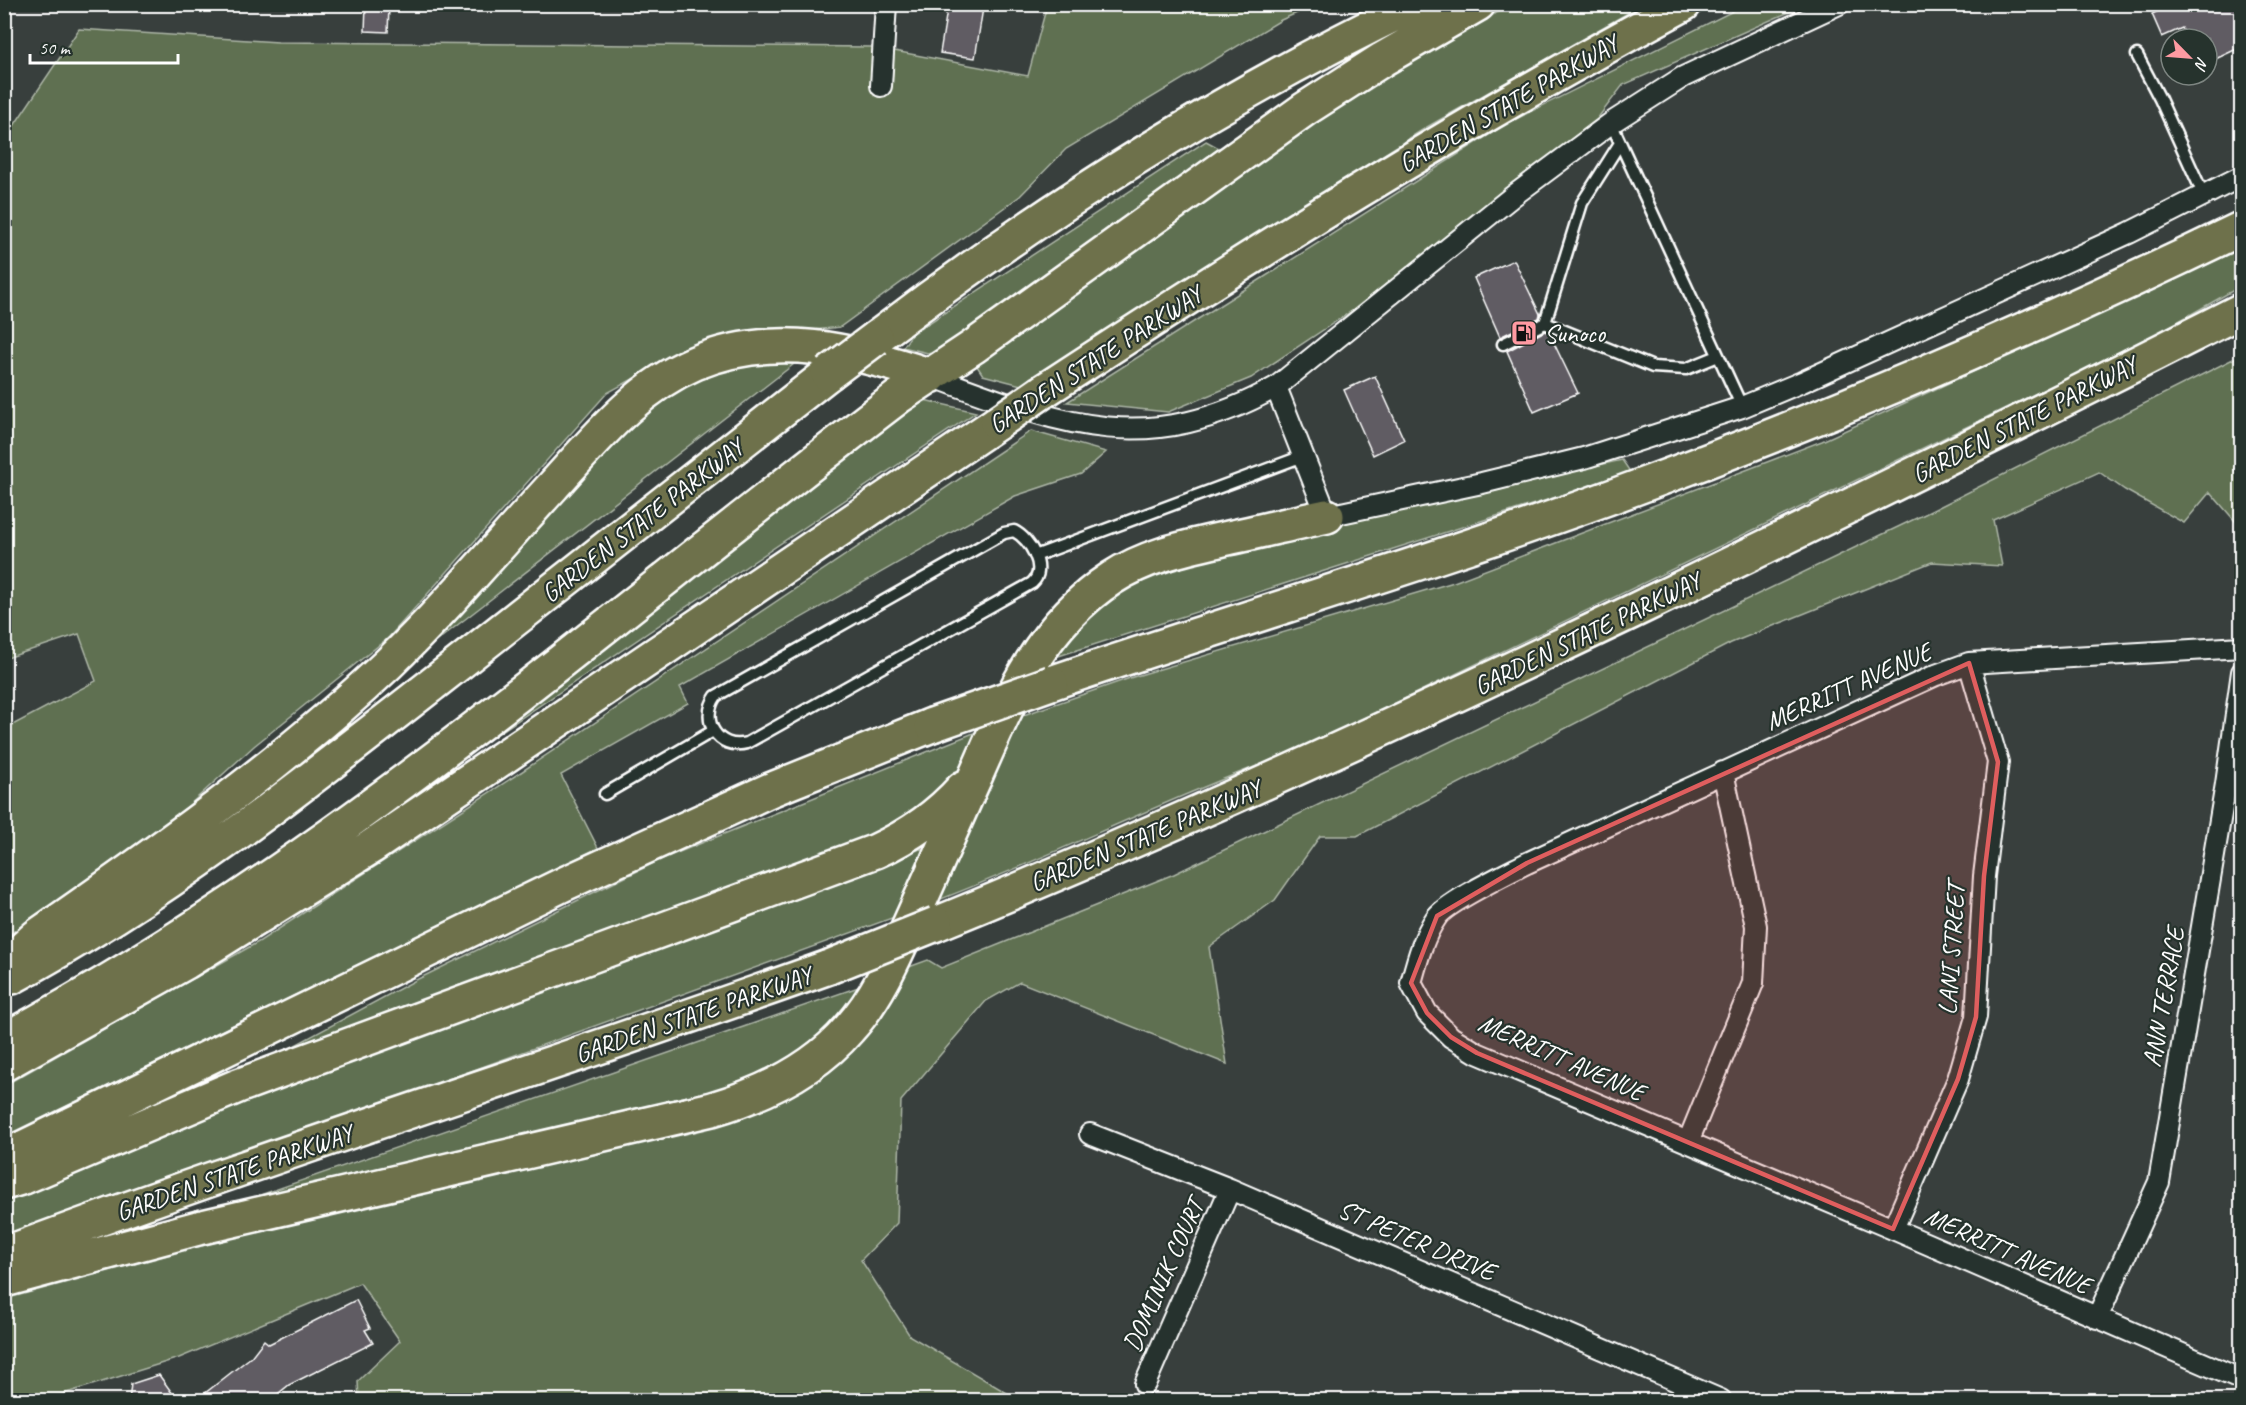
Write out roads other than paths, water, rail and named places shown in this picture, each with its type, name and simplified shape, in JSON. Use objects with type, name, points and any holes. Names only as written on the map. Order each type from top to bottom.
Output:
[{"type":"highway","name":"GARDEN STATE PARKWAY","points":[[4,982],[87,934],[265,812],[385,721],[828,374],[992,252],[1175,135],[1365,29],[1416,4]]},
{"type":"highway","points":[[4,1040],[173,941],[354,819],[440,756],[889,404],[1305,109],[1383,59],[1478,4]]},
{"type":"highway","name":"GARDEN STATE PARKWAY","points":[[4,1064],[186,962],[371,847],[1042,392],[1223,275],[1410,159],[1684,4]]},
{"type":"highway","points":[[4,1157],[574,879],[770,790],[932,725],[1051,683],[1500,535],[1634,489],[1758,442],[1967,355],[2241,228]]},
{"type":"highway","name":"GARDEN STATE PARKWAY","points":[[4,1254],[312,1144],[617,1041],[829,966],[936,924],[1220,804],[1467,691],[1759,551],[2241,310]]},
{"type":"highway","points":[[4,966],[38,936],[118,880],[290,751],[356,693],[390,662],[451,599],[622,411],[676,372],[717,355],[742,349],[805,345],[847,352],[931,376]]},
{"type":"highway","points":[[4,1280],[188,1230],[712,1109],[772,1087],[797,1072],[843,1036],[878,990],[890,968],[1009,700],[1041,645],[1078,604],[1110,579],[1145,560],[1186,547],[1327,516]]},
{"type":"highway","points":[[4,1183],[35,1173],[258,1079],[876,852],[929,820],[946,806],[978,771]]},
{"type":"street","points":[[881,86],[886,4]]},
{"type":"street","points":[[931,376],[1045,416],[1094,427],[1118,429],[1165,427],[1236,408],[1276,387],[1513,196],[1611,123],[1683,77],[1839,4]]},
{"type":"street","points":[[1276,387],[1327,516],[1504,478],[1584,458],[1742,407],[1835,368],[2118,238],[2241,176]]},
{"type":"street","name":"MERRITT AVENUE","points":[[2241,647],[1969,663],[1936,675],[1527,863],[1474,891],[1437,916],[1420,951],[1411,983],[1427,1013],[1451,1038],[1477,1053],[1893,1229],[2241,1380]]},
{"type":"street","name":"LANI STREET","points":[[1893,1229],[1958,1079],[1976,1017],[1984,876],[1998,762],[1969,663]]},
{"type":"street","name":"ANN TERRACE","points":[[2097,1318],[2159,1182],[2226,784],[2241,672]]},
{"type":"street","points":[[1688,1142],[1753,982],[1756,926],[1723,772]]},
{"type":"street","name":"ST PETER DRIVE","points":[[1090,1134],[1230,1189],[1721,1401]]},
{"type":"street","name":"DOMINIK COURT","points":[[1144,1384],[1230,1189]]},
{"type":"lane","points":[[2137,55],[2160,99],[2204,196]]},
{"type":"lane","points":[[1611,123],[1742,407]]},
{"type":"lane","points":[[1503,344],[1545,323],[1582,203],[1620,143]]},
{"type":"lane","points":[[1545,323],[1653,367],[1686,369],[1718,356]]},
{"type":"lane","points":[[1035,556],[1303,456]]},
{"type":"lane","points":[[1014,531],[1020,534],[1035,556],[1039,570],[1038,578],[1032,583],[747,743],[738,746],[722,740],[713,731],[708,717],[710,705],[716,696],[1004,533],[1014,531]]},
{"type":"lane","points":[[605,795],[713,731]]},
{"type":"place","name":"Sunoco","points":[[1524,333]]}]
